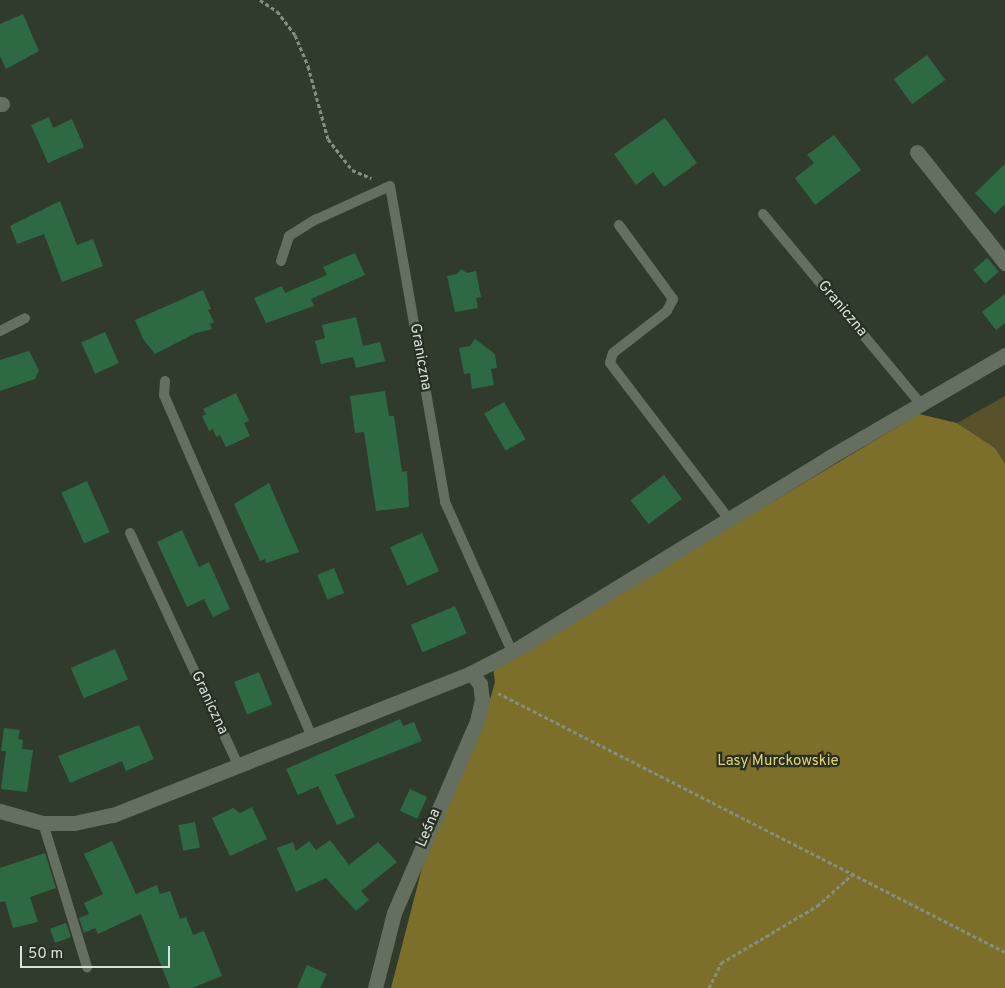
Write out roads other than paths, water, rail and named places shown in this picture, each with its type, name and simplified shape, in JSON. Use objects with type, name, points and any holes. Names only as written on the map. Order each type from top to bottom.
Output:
[{"type":"street","points":[[918,152],[1005,262]]},
{"type":"street","points":[[0,811],[43,822],[74,823],[113,815],[311,735],[476,678],[512,652],[729,519],[1005,355]]},
{"type":"street","name":"Leśna","points":[[375,988],[394,913],[477,721],[482,700],[476,678]]},
{"type":"lane","name":"Graniczna","points":[[281,261],[289,236],[315,220],[390,186],[445,502],[512,652]]},
{"type":"lane","name":"Graniczna","points":[[763,214],[921,404]]},
{"type":"lane","points":[[619,225],[673,299],[667,310],[613,353],[610,363],[729,519]]},
{"type":"lane","points":[[0,331],[25,318]]},
{"type":"lane","points":[[166,381],[164,395],[311,735]]},
{"type":"lane","name":"Graniczna","points":[[130,533],[238,765]]},
{"type":"lane","points":[[43,822],[87,967]]},
{"type":"park label","name":"Lasy Murckowskie","points":[[778,762]]}]
